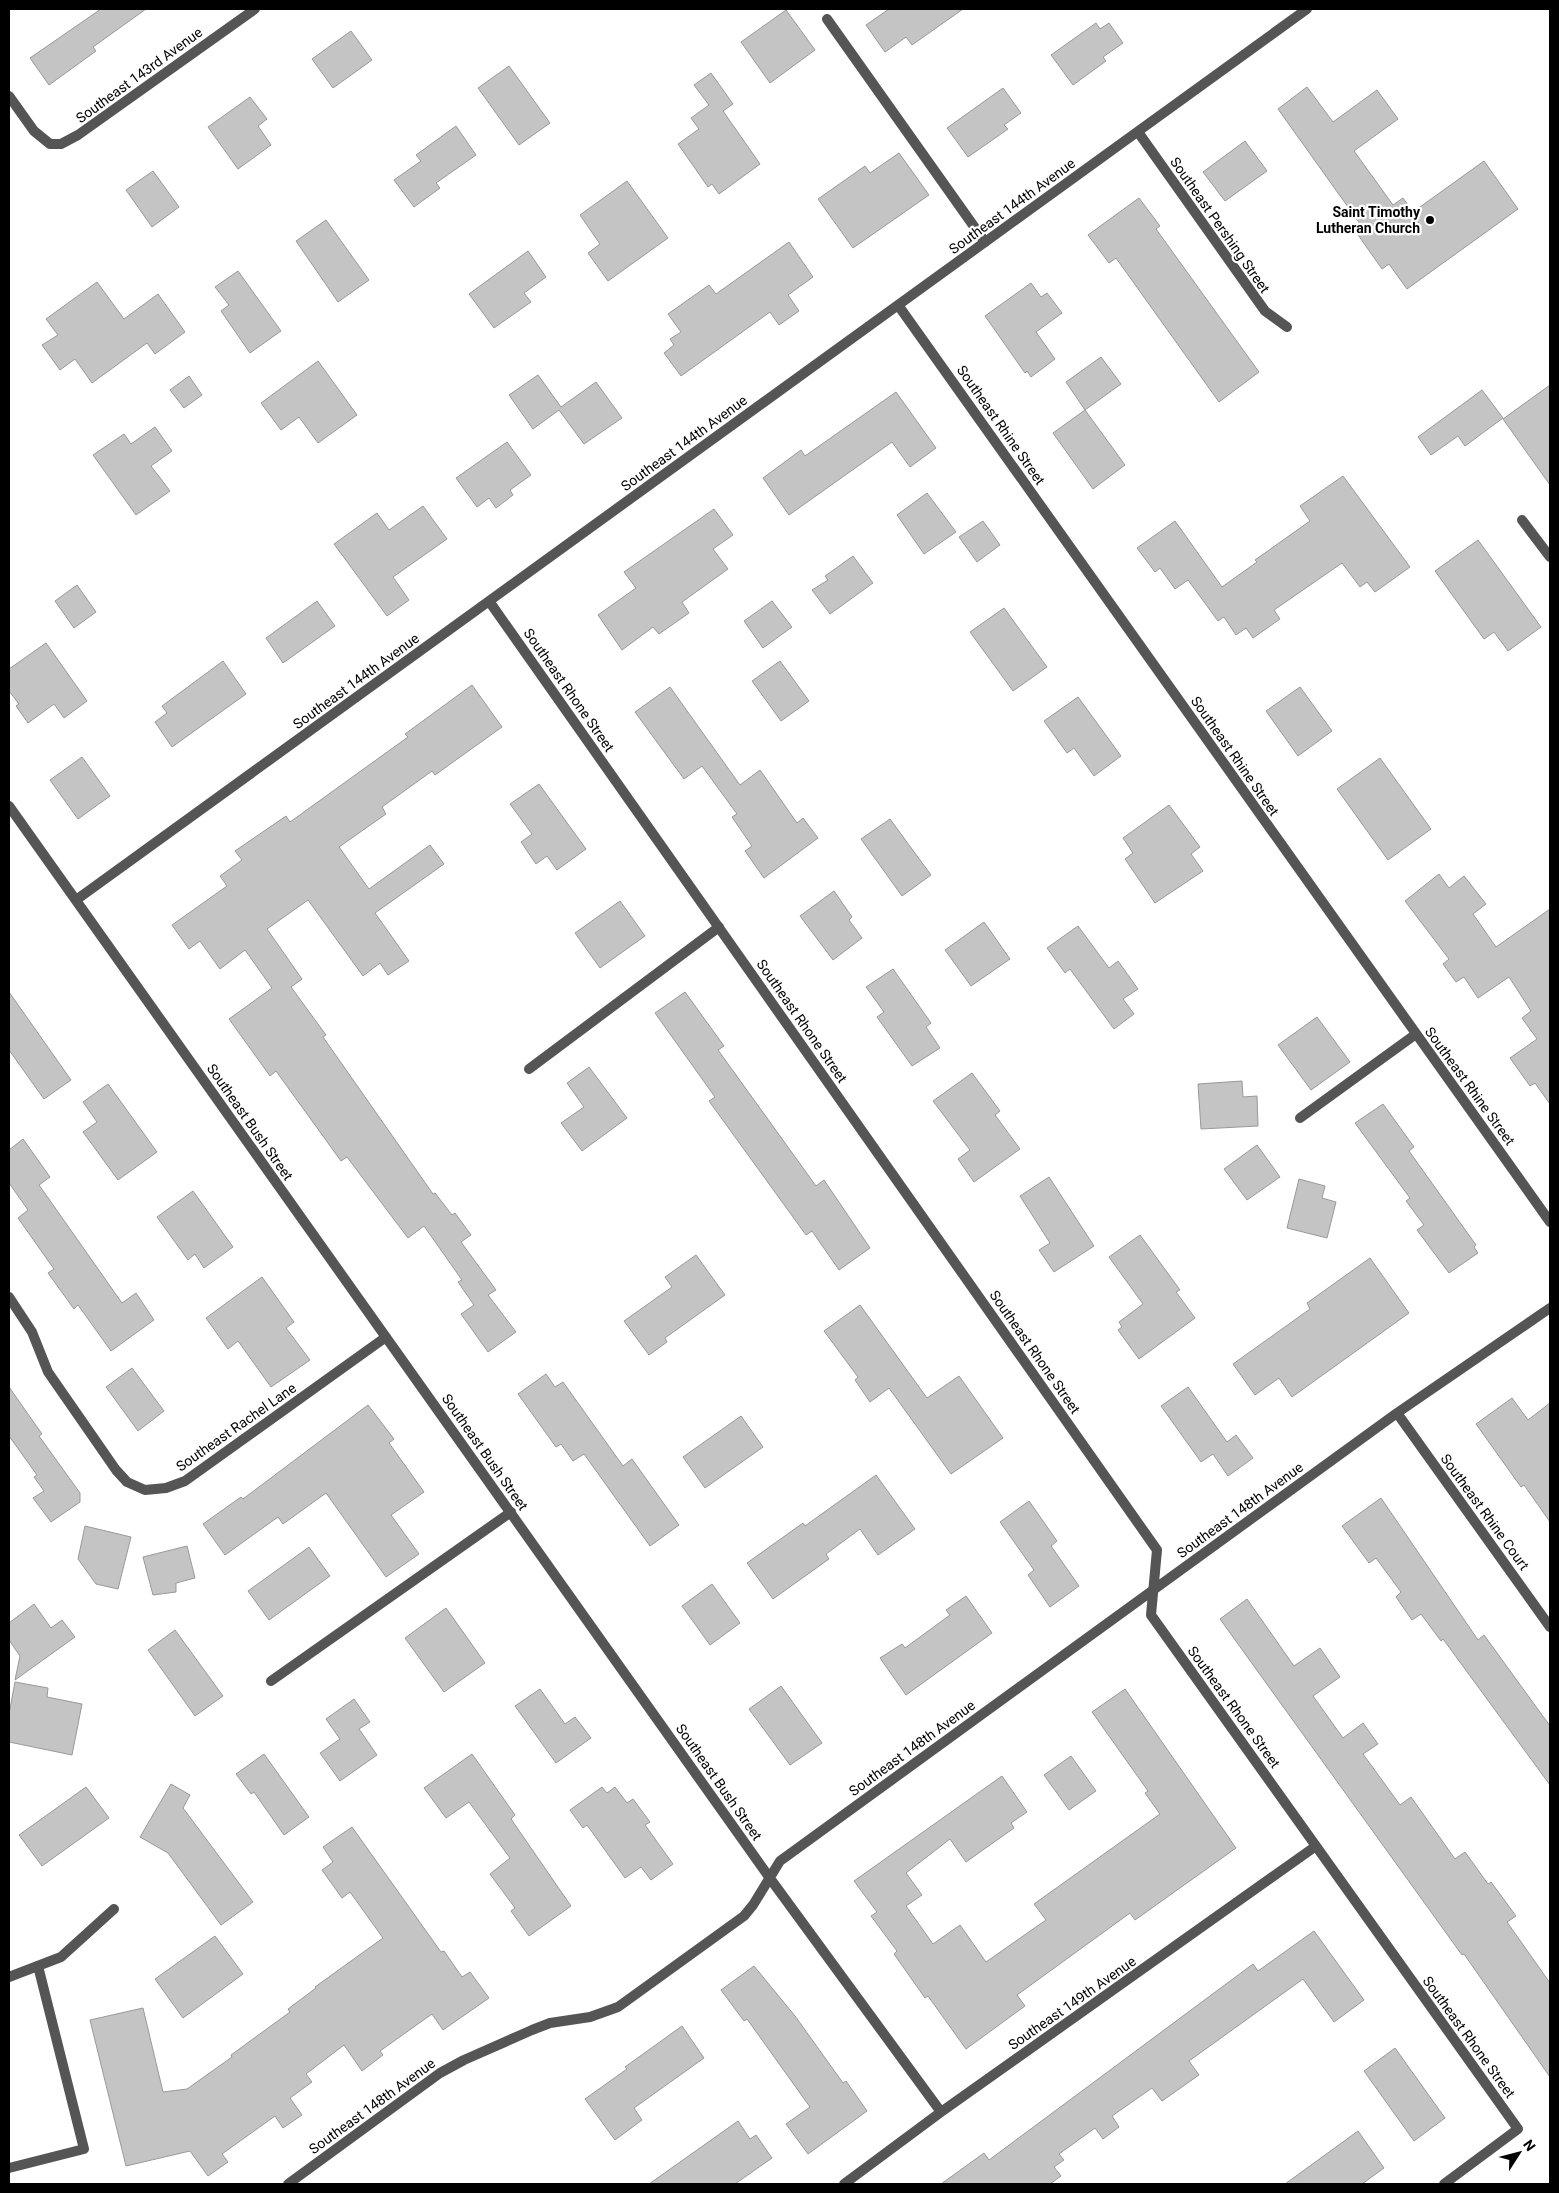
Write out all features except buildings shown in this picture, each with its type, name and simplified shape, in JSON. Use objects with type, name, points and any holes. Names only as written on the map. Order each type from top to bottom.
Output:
[{"type":"street","name":"Southeast 143rd Avenue","points":[[9,96],[34,130],[50,144],[61,144],[78,135],[255,9]]},
{"type":"street","name":"Southeast 144th Avenue","points":[[76,900],[1307,9]]},
{"type":"street","points":[[827,19],[985,242]]},
{"type":"street","name":"Southeast Pershing Street","points":[[1138,132],[1265,311],[1287,327]]},
{"type":"street","name":"Southeast Rhine Street","points":[[898,305],[1550,1222]]},
{"type":"street","points":[[1522,520],[1550,557]]},
{"type":"street","name":"Southeast Rhone Street","points":[[490,601],[1157,1550],[1152,1615],[1518,2129],[1444,2184]]},
{"type":"street","name":"Southeast Bush Street","points":[[9,806],[770,1877],[941,2112]]},
{"type":"street","points":[[529,1069],[719,927]]},
{"type":"street","points":[[1300,1118],[1416,1034]]},
{"type":"street","name":"Southeast Rachel Lane","points":[[9,1297],[32,1332],[48,1372],[61,1393],[116,1470],[128,1482],[145,1490],[166,1488],[185,1481],[386,1337]]},
{"type":"street","name":"Southeast 148th Avenue","points":[[288,2184],[418,2088],[464,2060],[550,2023],[603,2013],[629,2000],[744,1916],[753,1905],[780,1861],[1397,1414],[1550,1308]]},
{"type":"street","name":"Southeast Rhine Court","points":[[1397,1414],[1550,1627]]},
{"type":"street","points":[[271,1682],[510,1512]]},
{"type":"street","name":"Southeast 149th Avenue","points":[[844,2184],[941,2112],[1316,1846]]},
{"type":"street","points":[[9,1977],[61,1957],[114,1909]]},
{"type":"street","points":[[9,2168],[84,2149],[38,1966]]},
{"type":"place","name":"Saint Timothy Lutheran Church","points":[[1430,220]]}]
